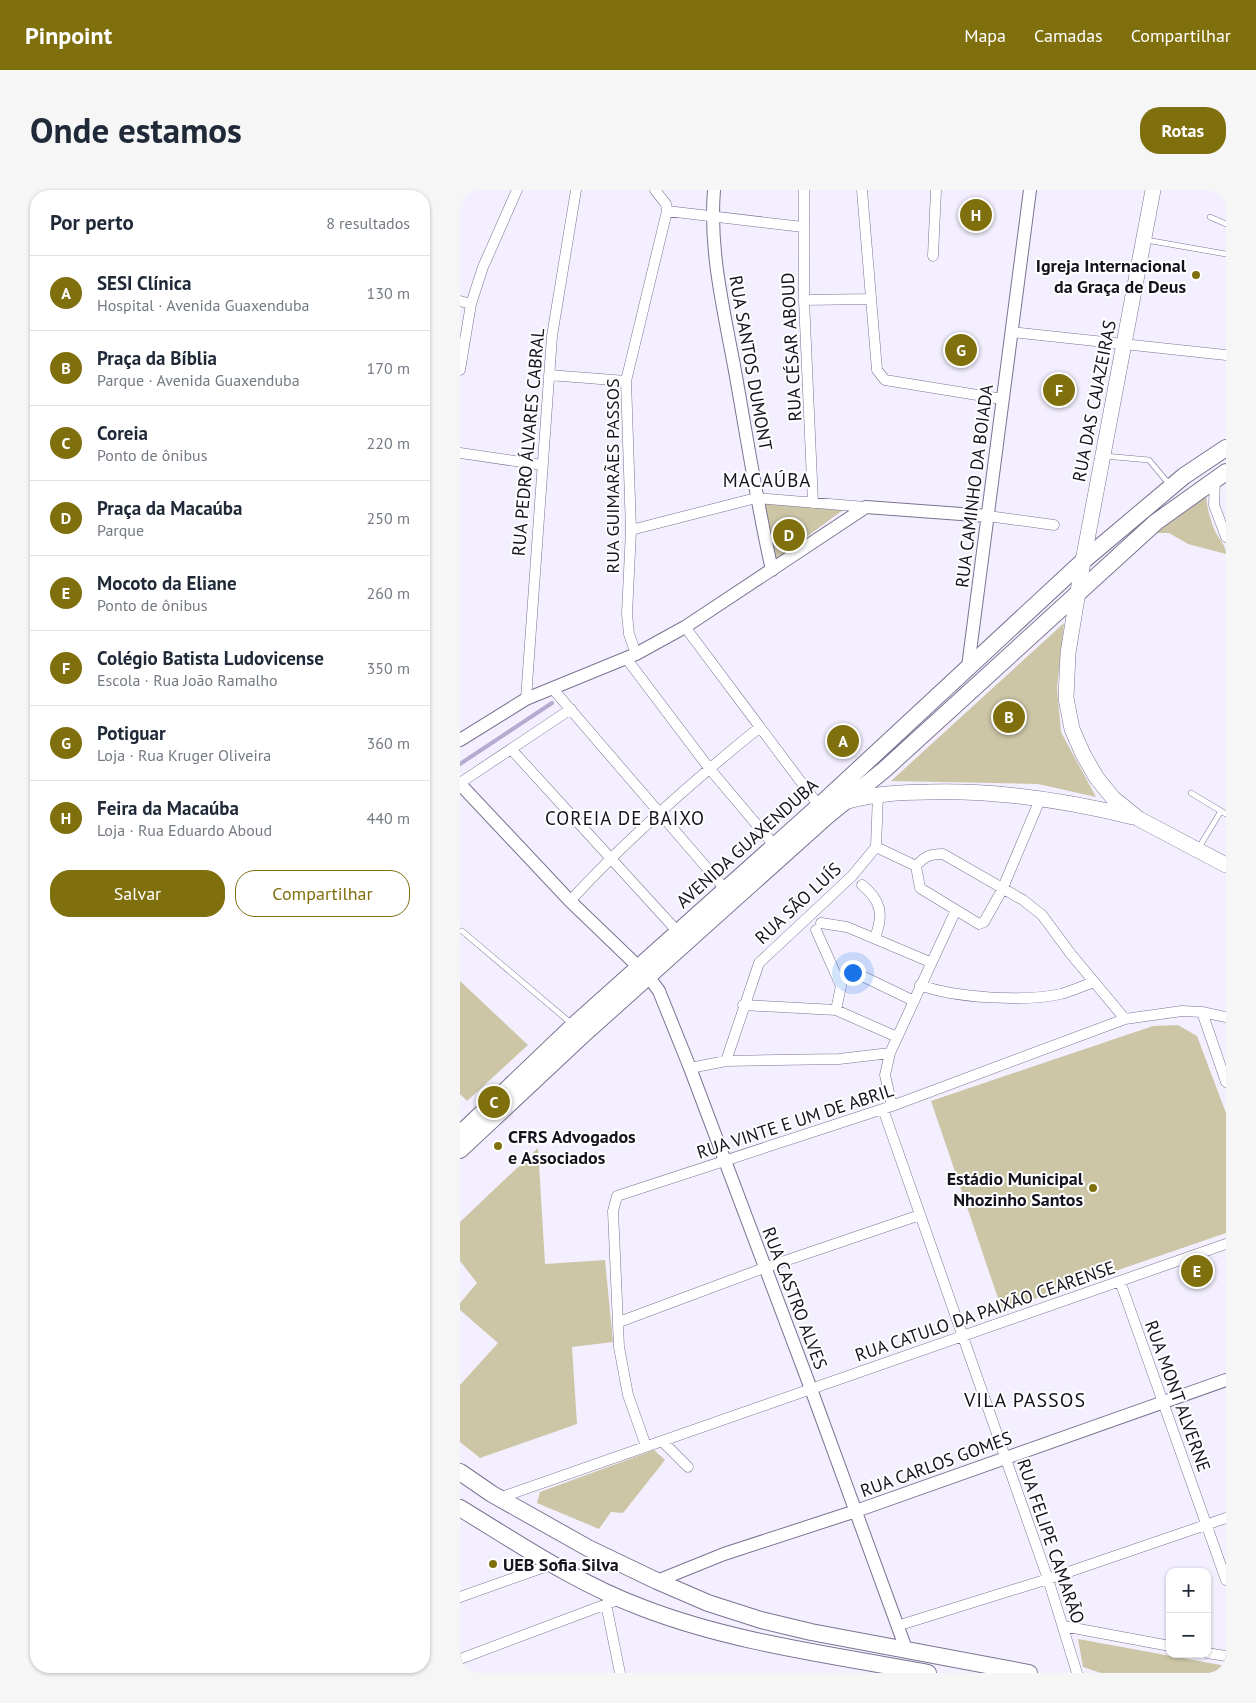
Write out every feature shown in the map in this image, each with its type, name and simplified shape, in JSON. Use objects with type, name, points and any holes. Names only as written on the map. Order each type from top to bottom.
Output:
[{"type":"main road","name":"RUA DAS CAJAZEIRAS","points":[[1139,819],[1125,809],[1106,789],[1083,754],[1072,729],[1068,713],[1066,677],[1083,561],[1153,190]]},
{"type":"main road","name":"AVENIDA GUAXENDUBA","points":[[460,1134],[823,811],[968,667],[1083,561],[1171,486],[1210,457],[1226,448]]},
{"type":"main road","name":"AVENIDA GUAXENDUBA","points":[[643,972],[678,932],[774,846],[823,811],[843,803],[884,770],[1156,522],[1220,475]]},
{"type":"main road","points":[[1083,561],[1099,566],[1110,563]]},
{"type":"main road","points":[[884,770],[896,752],[965,689],[970,676],[968,667]]},
{"type":"main road","points":[[843,803],[878,794],[952,791],[1041,797],[1139,819],[1226,865]]},
{"type":"main road","name":"AVENIDA GUAXENDUBA","points":[[460,1150],[578,1030]]},
{"type":"main road","points":[[460,1472],[500,1498],[588,1548],[708,1603],[760,1620],[811,1632],[1029,1673]]},
{"type":"main road","points":[[485,1523],[500,1498]]},
{"type":"main road","points":[[460,1508],[613,1602],[735,1635],[928,1673]]},
{"type":"street","points":[[460,368],[471,304],[483,268],[517,190]]},
{"type":"street","name":"RUA PEDRO ÁLVARES CABRAL","points":[[526,699],[552,336],[576,190]]},
{"type":"street","points":[[656,190],[666,204],[667,211],[803,227]]},
{"type":"street","name":"RUA SANTOS DUMONT","points":[[714,190],[712,217],[717,272],[756,498],[772,570]]},
{"type":"street","name":"RUA CÉSAR ABOUD","points":[[804,190],[804,300],[812,431],[813,503]]},
{"type":"street","points":[[862,190],[877,370],[885,380],[1002,399]]},
{"type":"street","points":[[933,256],[936,190]]},
{"type":"street","name":"RUA CAMINHO DA BOIADA","points":[[968,667],[1030,190]]},
{"type":"street","name":"RUA GUIMARÃES PASSOS","points":[[631,656],[627,614],[631,530],[626,381],[667,211]]},
{"type":"street","points":[[804,300],[871,299]]},
{"type":"street","points":[[460,301],[471,304]]},
{"type":"street","points":[[1012,332],[1226,355]]},
{"type":"street","points":[[549,375],[626,381]]},
{"type":"street","points":[[460,453],[542,465]]},
{"type":"street","points":[[1220,475],[1214,505],[1226,537]]},
{"type":"street","points":[[631,530],[756,498],[988,516],[1054,525]]},
{"type":"street","points":[[460,740],[526,699],[631,656],[685,627],[866,507]]},
{"type":"street","points":[[685,627],[823,811]]},
{"type":"street","points":[[631,656],[710,768],[774,846]]},
{"type":"street","points":[[552,688],[725,890]]},
{"type":"street","points":[[460,783],[571,710]]},
{"type":"street","points":[[570,901],[610,857],[710,768],[760,727]]},
{"type":"street","points":[[511,749],[678,932]]},
{"type":"street","name":"RUA CASTRO ALVES","points":[[460,783],[570,901],[643,972],[659,991],[811,1389],[906,1649]]},
{"type":"street","points":[[878,794],[876,847],[916,866]]},
{"type":"street","points":[[916,866],[920,888],[955,912],[979,924],[990,915],[1041,797]]},
{"type":"street","name":"RUA SÃO LUÍS","points":[[726,1061],[756,969],[764,956],[852,876],[876,847]]},
{"type":"street","points":[[916,866],[924,857],[931,854],[943,854],[963,864],[1002,890],[1023,900],[1042,915],[1125,1019]]},
{"type":"street","points":[[862,885],[872,893],[880,908],[880,925],[875,937]]},
{"type":"street","name":"RUA FELIPE CAMARÃO","points":[[955,912],[930,962],[890,1053],[885,1075],[887,1108],[920,1215],[1048,1579],[1077,1673]]},
{"type":"street","points":[[836,1010],[841,994],[838,980],[818,926],[847,927],[875,937],[930,962]]},
{"type":"street","points":[[838,980],[852,975],[860,975],[914,1001]]},
{"type":"street","points":[[920,985],[955,994],[1035,998],[1062,994],[1094,982]]},
{"type":"street","points":[[743,1005],[836,1010],[897,1037]]},
{"type":"street","name":"RUA VINTE E UM DE ABRIL","points":[[646,1446],[628,1395],[619,1348],[613,1212],[616,1196],[887,1108],[1125,1019],[1182,1011],[1202,1012],[1226,1017]]},
{"type":"street","points":[[1202,1012],[1226,1082]]},
{"type":"street","points":[[690,1068],[726,1061],[839,1058],[890,1053]]},
{"type":"street","points":[[619,1322],[764,1268],[920,1215]]},
{"type":"street","name":"RUA CATULO DA PAIXÃO CEARENSE","points":[[500,1498],[1226,1244]]},
{"type":"street","name":"RUA MONT ALVERNE","points":[[1120,1281],[1226,1580]]},
{"type":"street","name":"RUA CARLOS GOMES","points":[[657,1581],[724,1554],[856,1511],[1226,1380]]},
{"type":"street","points":[[662,1441],[688,1467]]},
{"type":"street","points":[[897,1626],[1048,1579],[1226,1518]]},
{"type":"street","points":[[460,1597],[552,1564]]},
{"type":"street","points":[[460,1660],[613,1602],[620,1673]]},
{"type":"street","points":[[1063,1626],[1166,1645]]},
{"type":"street","points":[[1211,1654],[1226,1656]]},
{"type":"lane","points":[[1210,217],[1226,224]]},
{"type":"lane","points":[[1143,240],[1226,254]]},
{"type":"lane","points":[[1103,456],[1148,460],[1171,486]]},
{"type":"lane","points":[[1191,793],[1224,812],[1197,850]]},
{"type":"lane","points":[[852,876],[862,885]]},
{"type":"lane","points":[[462,931],[578,1030]]},
{"type":"shaded area","points":[[1206,489],[1207,504],[1214,529],[1225,548],[1226,554],[1188,544],[1169,533],[1151,533]]},
{"type":"shaded area","points":[[761,502],[843,510],[775,560]]},
{"type":"shaded area","points":[[1064,623],[1057,688],[1061,732],[1096,797],[1038,784],[891,781]]},
{"type":"shaded area","points":[[460,981],[528,1045],[467,1101],[460,1094]]},
{"type":"shaded area","name":"Estádio Municipal Nhozinho Santos","points":[[1178,1025],[1197,1036],[1226,1113],[1226,1233],[1002,1310],[931,1101],[1153,1026]]},
{"type":"shaded area","points":[[538,1148],[545,1264],[605,1260],[613,1342],[572,1347],[577,1424],[480,1458],[460,1442],[460,1385],[498,1343],[460,1310],[460,1303],[477,1283],[460,1261],[460,1222]]},
{"type":"shaded area","points":[[654,1450],[665,1460],[623,1513],[611,1512],[599,1529],[537,1503],[540,1492]]},
{"type":"shaded area","points":[[1078,1639],[1166,1655],[1166,1658],[1182,1658],[1226,1666],[1226,1673],[1101,1673],[1083,1667]]},
{"type":"waterway","points":[[460,764],[552,703]]},
{"type":"place","name":"Feira da Macaúba","points":[[976,215]]},
{"type":"place","name":"Igreja Internacional da Graça de Deus","points":[[1196,275]]},
{"type":"place","name":"Potiguar","points":[[961,350]]},
{"type":"place","name":"Colégio Batista Ludovicense","points":[[1059,390]]},
{"type":"place","name":"Praça da Macaúba","points":[[789,535]]},
{"type":"place","name":"Praça da Bíblia","points":[[1009,717]]},
{"type":"place","name":"SESI Clínica","points":[[843,741]]},
{"type":"place","name":"Coreia","points":[[494,1102]]},
{"type":"place","name":"CFRS Advogados e Associados","points":[[498,1146]]},
{"type":"place","name":"Estádio Municipal Nhozinho Santos","points":[[1093,1188]]},
{"type":"place","name":"Mocoto da Eliane","points":[[1197,1271]]},
{"type":"place","name":"UEB Sofia Silva","points":[[493,1564]]},
{"type":"district","name":"MACAÚBA","points":[[767,480]]},
{"type":"district","name":"COREIA DE BAIXO","points":[[625,818]]},
{"type":"district","name":"VILA PASSOS","points":[[1025,1400]]}]
